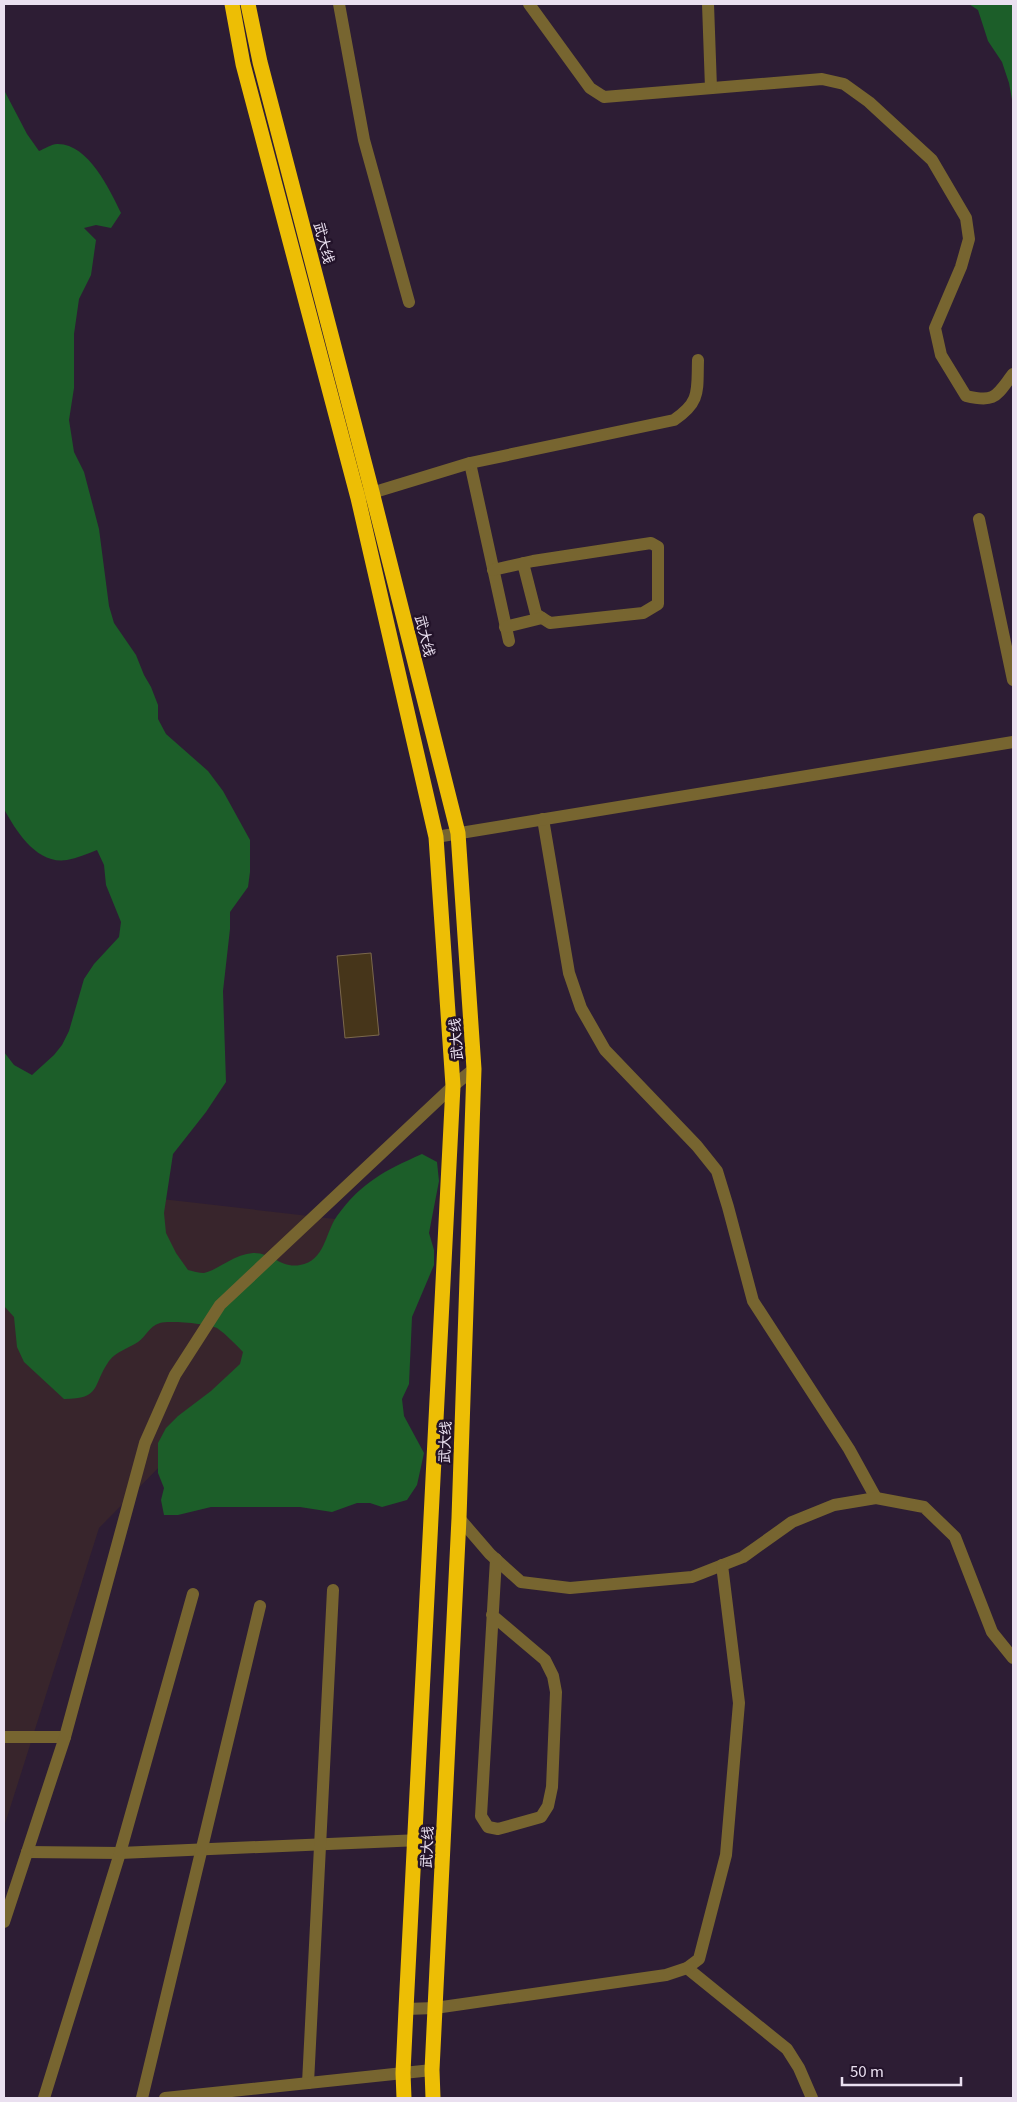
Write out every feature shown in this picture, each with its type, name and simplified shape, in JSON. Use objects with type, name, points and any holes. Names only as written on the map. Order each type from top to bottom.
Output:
[{"type":"highway","name":"武大线","points":[[232,4],[243,64],[358,498],[436,837],[453,1086],[414,1841],[403,2073],[404,2098]]},
{"type":"highway","name":"武大线","points":[[248,4],[260,62],[372,492],[458,833],[474,1069],[459,1518],[432,2070],[433,2098]]},
{"type":"street","points":[[339,4],[364,140],[409,302]]},
{"type":"street","points":[[529,4],[590,88],[604,96],[822,79],[844,84],[869,102],[932,160],[966,218],[969,239],[961,267],[935,328],[941,355],[966,396],[985,400],[997,395],[1013,374]]},
{"type":"street","points":[[708,4],[711,88]]},
{"type":"street","points":[[358,498],[372,492],[470,463],[674,420],[687,411],[697,395],[698,360]]},
{"type":"street","points":[[470,463],[509,641]]},
{"type":"street","points":[[979,519],[1013,680]]},
{"type":"street","points":[[493,570],[523,564],[651,543],[658,547],[658,604],[643,613],[550,623],[536,614],[523,564]]},
{"type":"street","points":[[506,627],[542,618]]},
{"type":"street","points":[[436,837],[1013,742]]},
{"type":"street","points":[[543,819],[569,973],[581,1008],[606,1050],[697,1146],[717,1171],[753,1301],[849,1449],[876,1498]]},
{"type":"street","points":[[4,1922],[65,1737],[145,1443],[175,1375],[220,1305],[453,1086],[474,1069]]},
{"type":"street","points":[[459,1518],[496,1559],[520,1582],[570,1588],[692,1577],[743,1557],[792,1522],[834,1505],[876,1498],[924,1507],[954,1537],[992,1632],[1013,1658]]},
{"type":"street","points":[[492,1615],[545,1660],[553,1676],[556,1692],[552,1787],[548,1806],[541,1817],[498,1829],[488,1828],[481,1816],[492,1615],[496,1559]]},
{"type":"street","points":[[406,2009],[435,2008],[666,1975],[687,1968],[699,1959],[727,1846],[739,1703],[722,1565]]},
{"type":"street","points":[[308,2083],[334,1590]]},
{"type":"street","points":[[44,2098],[120,1853],[193,1594]]},
{"type":"street","points":[[142,2098],[260,1606]]},
{"type":"street","points":[[4,1737],[65,1737]]},
{"type":"street","points":[[27,1852],[120,1853],[443,1839]]},
{"type":"street","points":[[687,1968],[787,2049],[799,2068],[812,2098]]},
{"type":"street","points":[[165,2098],[193,2097],[432,2070]]},
{"type":"shaded area","points":[[4,1181],[397,1226],[99,1528],[4,1827]]},
{"type":"green space","points":[[969,4],[1013,4],[1013,105],[1009,83],[1002,62],[988,41],[978,10]]},
{"type":"green space","points":[[4,90],[27,134],[39,151],[57,144],[79,151],[88,159],[104,181],[121,213],[111,228],[96,225],[84,228],[96,240],[91,275],[79,299],[74,334],[74,388],[69,420],[74,452],[84,472],[99,529],[109,606],[114,623],[136,655],[151,687],[158,705],[158,719],[166,734],[208,771],[223,791],[250,840],[248,887],[230,912],[230,929],[223,991],[226,1082],[206,1112],[173,1154],[164,1213],[166,1233],[176,1253],[188,1270],[204,1273],[239,1256],[253,1253],[265,1255],[288,1265],[300,1265],[315,1258],[320,1252],[337,1216],[355,1194],[365,1186],[385,1172],[422,1154],[437,1162],[439,1181],[429,1233],[434,1250],[434,1265],[412,1317],[409,1384],[402,1399],[404,1416],[424,1453],[417,1485],[407,1500],[382,1507],[370,1503],[357,1503],[332,1512],[300,1507],[211,1507],[178,1515],[164,1515],[161,1500],[164,1488],[158,1473],[158,1443],[166,1428],[178,1416],[211,1391],[240,1364],[243,1352],[217,1328],[180,1322],[156,1324],[138,1342],[119,1352],[109,1361],[90,1393],[85,1396],[64,1399],[24,1362],[17,1347],[14,1317],[4,1306],[4,1052],[14,1065],[32,1075],[54,1055],[69,1031],[84,979],[94,964],[119,937],[121,922],[106,885],[104,865],[97,850],[67,860],[56,860],[46,857],[37,852],[21,836],[4,809]]},
{"type":"building","points":[[371,953],[379,1035],[345,1038],[337,956]]}]
